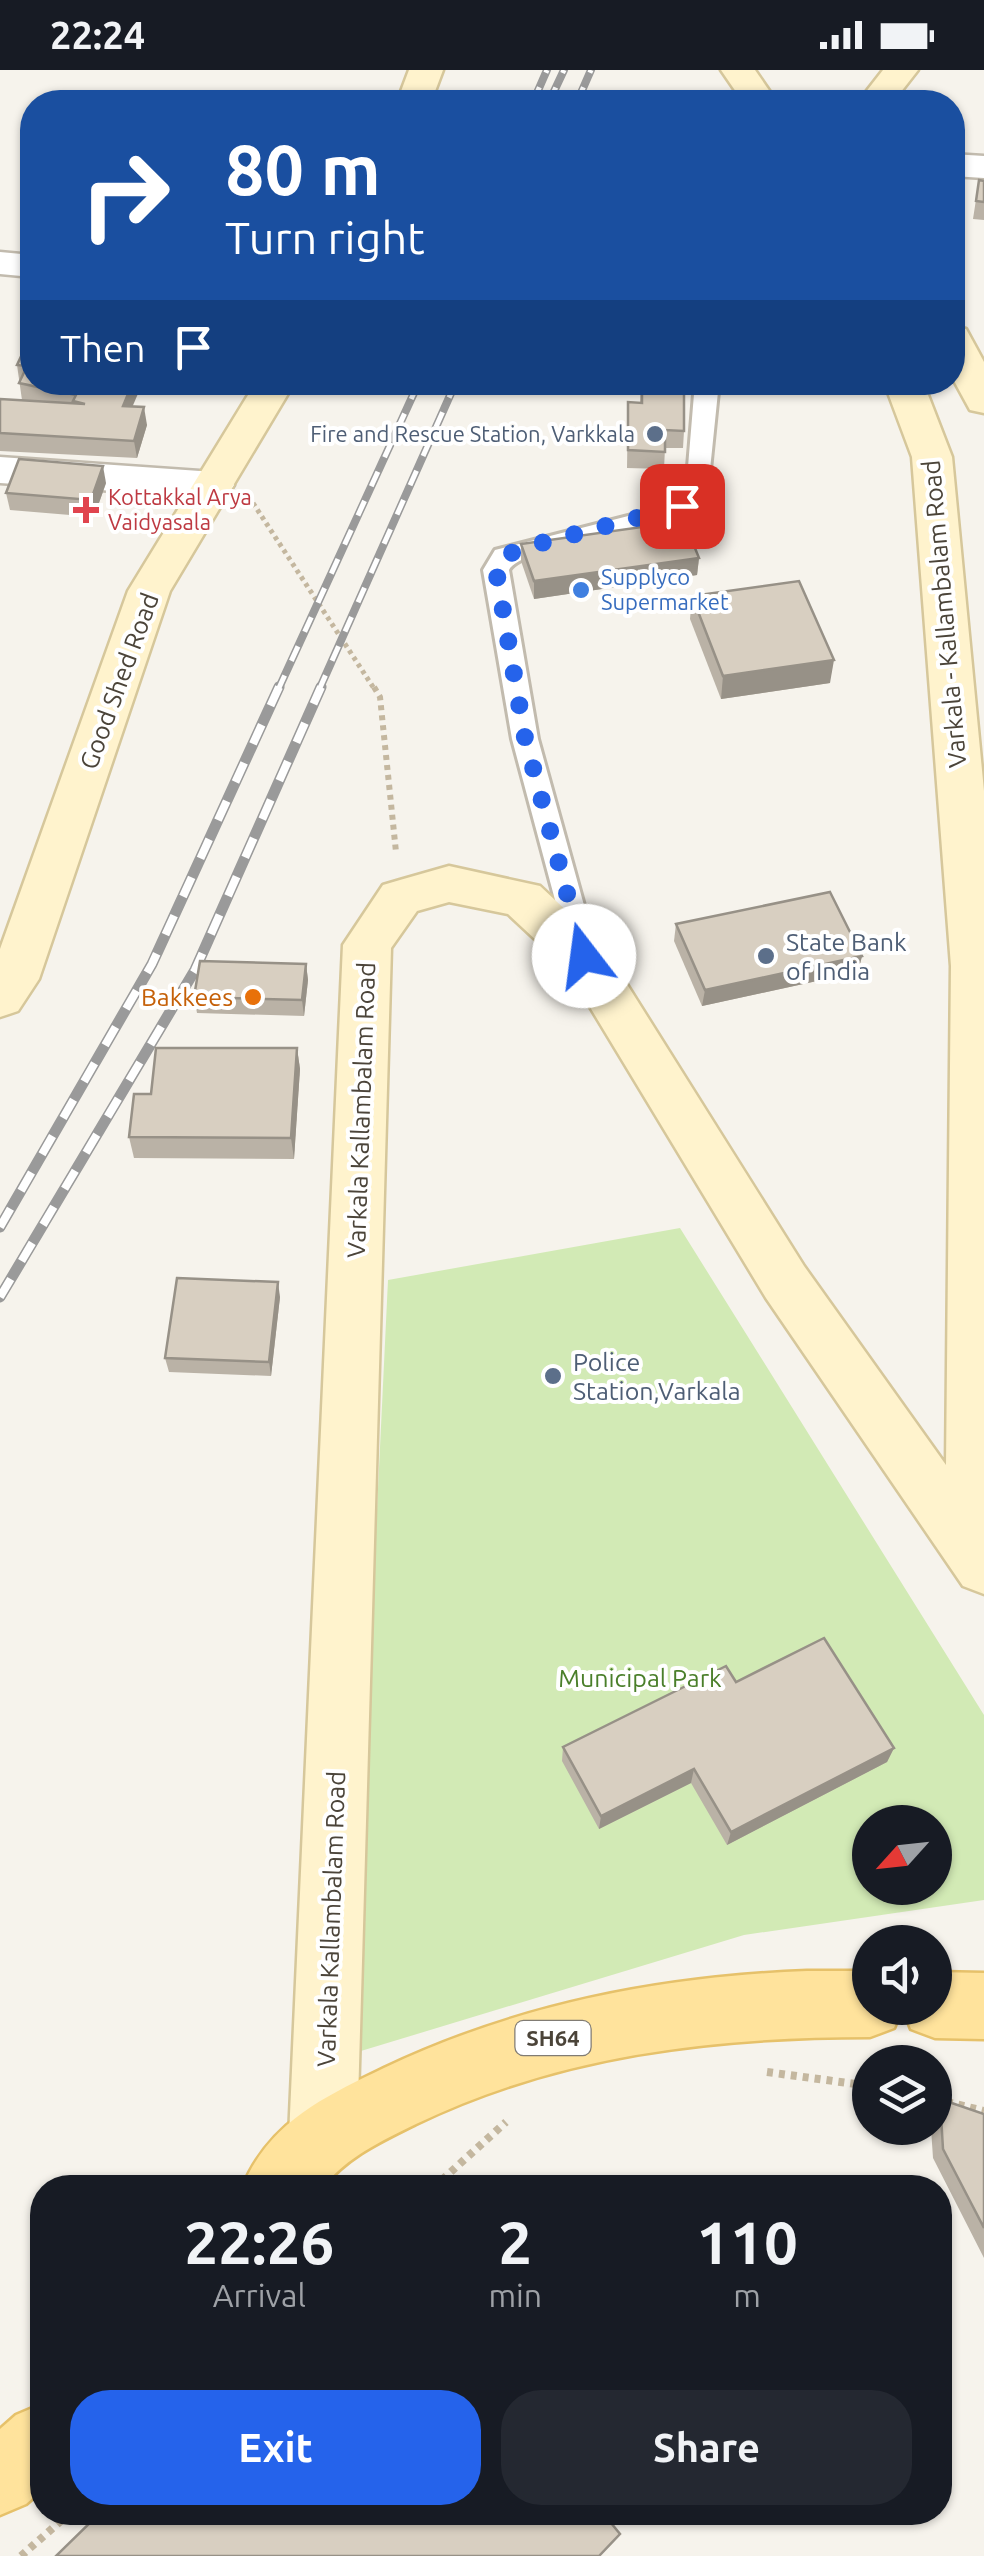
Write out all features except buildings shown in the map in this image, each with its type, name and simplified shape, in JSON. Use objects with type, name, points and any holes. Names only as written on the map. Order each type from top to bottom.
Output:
[{"type":"main road","name":"SH64","points":[[289,2175],[323,2136],[422,2084],[526,2043],[659,2015],[808,2002],[852,2003]]},
{"type":"main road","points":[[952,2005],[984,2006]]},
{"type":"main road","points":[[0,2478],[30,2452]]},
{"type":"street","points":[[885,90],[901,70]]},
{"type":"street","points":[[965,363],[984,401]]},
{"type":"street","name":"Good Shed Road","points":[[0,998],[14,979],[149,591],[268,395]]},
{"type":"street","name":"Varkala - Kallambalam Road","points":[[908,395],[932,457],[976,966],[980,1560]]},
{"type":"street","points":[[0,470],[221,474]]},
{"type":"street","points":[[948,660],[984,572]]},
{"type":"street","points":[[400,898],[449,884],[523,899],[584,956],[785,1282],[980,1560]]},
{"type":"street","name":"Varkala Kallambalam Road","points":[[323,2136],[367,945],[400,898]]},
{"type":"lane","points":[[584,956],[525,738],[496,570],[504,556],[526,547],[647,518],[682,506],[698,494],[706,395]]},
{"type":"path","points":[[221,474],[380,697],[400,898]]},
{"type":"path","points":[[761,2072],[852,2084]]},
{"type":"path","points":[[952,2104],[984,2112]]},
{"type":"path","points":[[447,2175],[511,2118]]},
{"type":"path","points":[[21,2556],[57,2525]]},
{"type":"green space","name":"Municipal Park","points":[[680,1228],[984,1715],[984,1900],[952,1905],[952,1805],[852,1805],[852,1905],[950,1905],[744,1935],[351,2054],[388,1280]]},
{"type":"railway","points":[[538,90],[547,70]]},
{"type":"railway","points":[[555,90],[564,70]]},
{"type":"railway","points":[[582,90],[591,70]]},
{"type":"railway","points":[[278,690],[413,395]]},
{"type":"railway","points":[[319,690],[450,395]]},
{"type":"railway","points":[[0,1227],[152,964],[279,687]]},
{"type":"railway","points":[[0,1297],[195,970],[321,687]]},
{"type":"place","name":"Fire and Rescue Station, Varkkala","points":[[655,434]]},
{"type":"place","name":"Kottakkal Arya Vaidyasala","points":[[86,510]]},
{"type":"place","name":"Supplyco Supermarket","points":[[581,590]]},
{"type":"place","name":"State Bank of India","points":[[766,956]]},
{"type":"place","name":"Bakkees","points":[[253,997]]},
{"type":"place","name":"Police Station,Varkala","points":[[553,1376]]},
{"type":"route","points":[[584,956],[525,738],[496,570],[504,556],[526,547],[682,506]]}]
